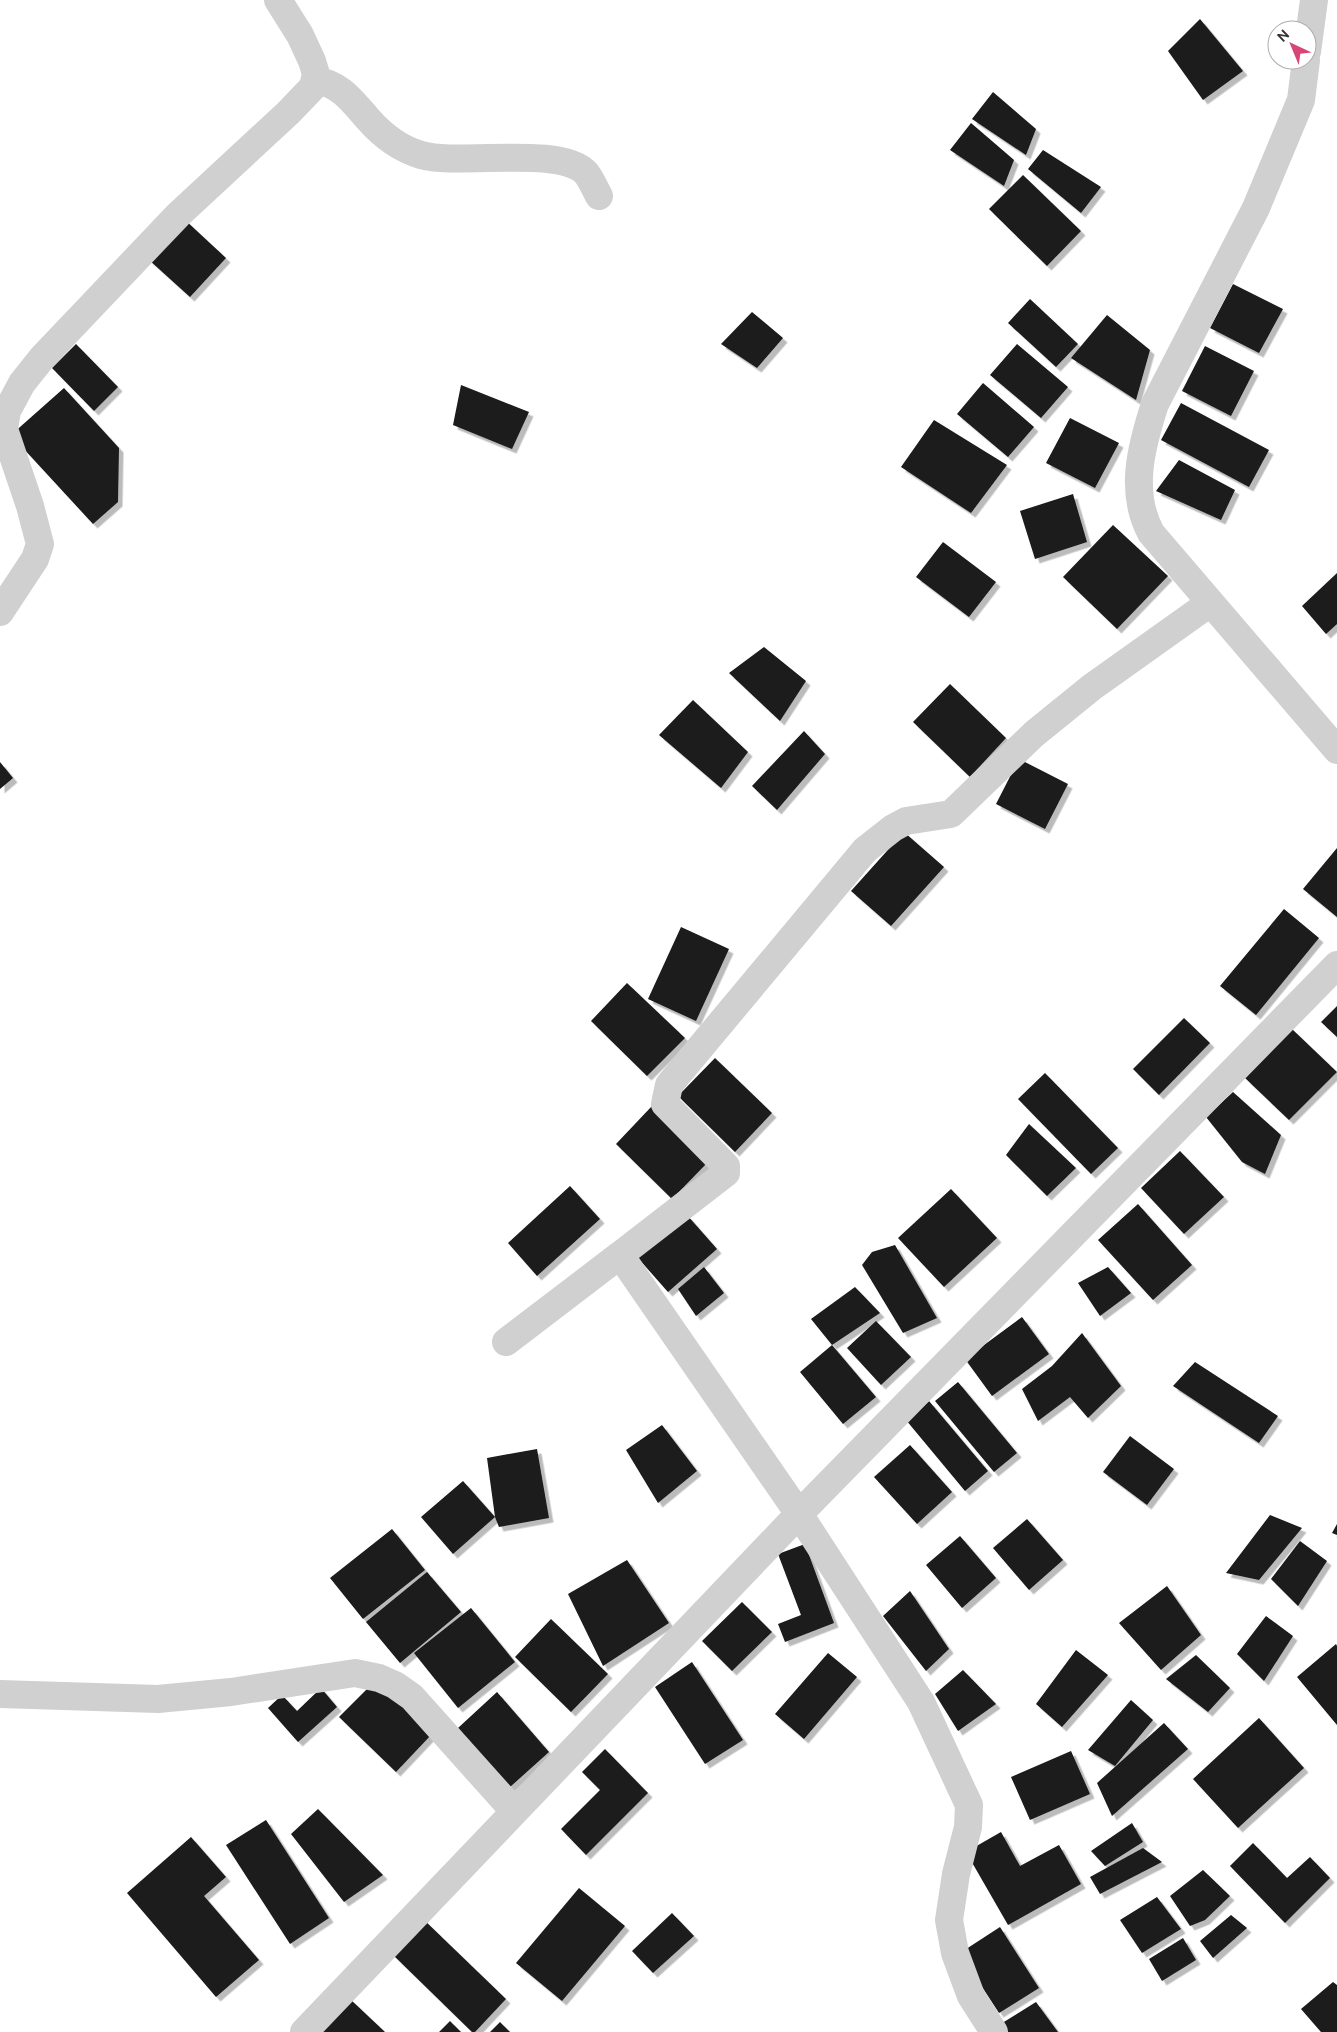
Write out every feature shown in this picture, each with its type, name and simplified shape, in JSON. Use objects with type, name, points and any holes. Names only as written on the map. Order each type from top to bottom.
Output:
[{"type":"street","points":[[0,612],[35,560],[40,544],[32,513],[4,429],[7,411],[22,383],[49,351],[178,215],[288,113],[313,87],[316,74],[312,61],[300,35],[278,0]]},
{"type":"street","points":[[1311,20],[1314,0]]},
{"type":"street","points":[[1305,70],[1301,100],[1256,208],[1154,404],[1138,467],[1140,505],[1151,534],[1337,750]]},
{"type":"street","points":[[315,80],[337,87],[350,97],[385,136],[421,155],[446,159],[521,157],[563,162],[574,165],[585,173],[599,196]]},
{"type":"street","points":[[506,1342],[726,1174],[726,1166],[665,1104],[669,1085],[865,850],[893,828],[906,821],[951,814],[1034,734],[1092,687],[1210,603]]},
{"type":"street","points":[[304,2032],[799,1514],[1337,965]]},
{"type":"street","points":[[620,1255],[799,1514],[921,1702],[969,1805],[968,1828],[956,1874],[948,1920],[954,1953],[971,1996],[994,2032]]},
{"type":"street","points":[[0,1694],[158,1699],[231,1692],[355,1673],[379,1678],[395,1685],[412,1697],[514,1811]]},
{"type":"building","points":[[1200,19],[1243,71],[1203,100],[1168,51]]},
{"type":"building","points":[[993,92],[1036,129],[1026,155],[972,119]]},
{"type":"building","points":[[971,123],[1014,160],[1004,186],[950,150]]},
{"type":"building","points":[[1043,150],[1101,187],[1081,213],[1028,169]]},
{"type":"building","points":[[1023,175],[1081,231],[1047,266],[989,209]]},
{"type":"building","points":[[184,219],[226,258],[190,297],[148,259]]},
{"type":"building","points":[[1233,284],[1283,309],[1259,353],[1210,328]]},
{"type":"building","points":[[1030,299],[1078,344],[1056,367],[1008,323]]},
{"type":"building","points":[[752,312],[783,338],[757,368],[721,344]]},
{"type":"building","points":[[1107,315],[1150,350],[1136,400],[1071,358]]},
{"type":"building","points":[[76,344],[118,387],[94,411],[52,368]]},
{"type":"building","points":[[1017,344],[1068,387],[1041,418],[990,375]]},
{"type":"building","points":[[1205,346],[1254,371],[1231,416],[1182,391]]},
{"type":"building","points":[[983,383],[1034,427],[1008,457],[957,414]]},
{"type":"building","points":[[461,385],[529,412],[512,449],[453,425]]},
{"type":"building","points":[[64,388],[119,448],[118,502],[93,524],[11,435]]},
{"type":"building","points":[[1181,403],[1269,450],[1249,487],[1161,440]]},
{"type":"building","points":[[1070,418],[1119,443],[1095,488],[1046,463]]},
{"type":"building","points":[[934,420],[1007,465],[971,513],[901,467]]},
{"type":"building","points":[[1179,460],[1235,490],[1221,520],[1156,491]]},
{"type":"building","points":[[1073,494],[1087,542],[1035,559],[1020,511]]},
{"type":"building","points":[[1113,525],[1168,576],[1117,629],[1063,577]]},
{"type":"building","points":[[943,542],[996,582],[969,617],[916,577]]},
{"type":"building","points":[[1337,573],[1337,624],[1326,634],[1302,606]]},
{"type":"building","points":[[764,647],[806,681],[780,721],[729,673]]},
{"type":"building","points":[[950,684],[1006,738],[970,777],[913,722]]},
{"type":"building","points":[[693,700],[748,752],[721,788],[659,735]]},
{"type":"building","points":[[804,731],[825,754],[777,810],[752,786]]},
{"type":"building","points":[[1019,759],[1068,784],[1045,829],[996,804]]},
{"type":"building","points":[[0,762],[13,778],[0,789]]},
{"type":"building","points":[[904,832],[944,867],[891,926],[851,891]]},
{"type":"building","points":[[1337,848],[1337,917],[1303,889]]},
{"type":"building","points":[[1284,909],[1319,938],[1256,1015],[1220,986]]},
{"type":"building","points":[[681,927],[729,949],[696,1021],[648,999]]},
{"type":"building","points":[[627,983],[685,1038],[647,1076],[591,1021]]},
{"type":"building","points":[[1337,1006],[1337,1037],[1321,1022]]},
{"type":"building","points":[[1184,1018],[1210,1043],[1159,1095],[1133,1069]]},
{"type":"building","points":[[1292,1029],[1337,1072],[1289,1120],[1245,1078]]},
{"type":"building","points":[[715,1058],[772,1113],[735,1152],[678,1096]]},
{"type":"building","points":[[1045,1073],[1118,1148],[1091,1174],[1018,1099]]},
{"type":"building","points":[[1233,1092],[1281,1135],[1265,1174],[1242,1162],[1206,1117]]},
{"type":"building","points":[[652,1106],[709,1161],[672,1199],[616,1144]]},
{"type":"building","points":[[1029,1124],[1076,1168],[1047,1196],[1006,1155]]},
{"type":"building","points":[[1180,1151],[1224,1197],[1184,1234],[1141,1188]]},
{"type":"building","points":[[570,1186],[600,1219],[537,1276],[508,1243]]},
{"type":"building","points":[[951,1189],[997,1238],[944,1287],[898,1238]]},
{"type":"building","points":[[1138,1204],[1192,1265],[1153,1300],[1098,1240]]},
{"type":"building","points":[[687,1215],[717,1249],[668,1292],[638,1258]]},
{"type":"building","points":[[895,1245],[937,1318],[903,1333],[862,1265],[872,1252]]},
{"type":"building","points":[[704,1267],[724,1293],[696,1316],[678,1289]]},
{"type":"building","points":[[1108,1267],[1131,1293],[1100,1316],[1078,1283]]},
{"type":"building","points":[[855,1287],[880,1313],[832,1345],[811,1319]]},
{"type":"building","points":[[1022,1317],[1049,1354],[992,1396],[965,1359]]},
{"type":"building","points":[[876,1321],[911,1357],[881,1385],[847,1348]]},
{"type":"building","points":[[1082,1333],[1121,1386],[1088,1418],[1070,1397],[1038,1421],[1022,1389],[1052,1366]]},
{"type":"building","points":[[832,1345],[876,1397],[843,1424],[800,1372]]},
{"type":"building","points":[[1195,1362],[1278,1416],[1259,1443],[1173,1386]]},
{"type":"building","points":[[958,1382],[1017,1453],[994,1472],[935,1401]]},
{"type":"building","points":[[929,1401],[988,1471],[965,1491],[906,1420]]},
{"type":"building","points":[[662,1425],[697,1471],[658,1503],[626,1450]]},
{"type":"building","points":[[1130,1436],[1174,1469],[1147,1505],[1103,1472]]},
{"type":"building","points":[[910,1445],[952,1492],[917,1524],[874,1477]]},
{"type":"building","points":[[537,1449],[549,1518],[499,1527],[495,1517],[487,1458]]},
{"type":"building","points":[[463,1481],[495,1517],[453,1554],[421,1517]]},
{"type":"building","points":[[1270,1515],[1302,1528],[1259,1580],[1226,1573]]},
{"type":"building","points":[[1027,1519],[1063,1560],[1029,1590],[993,1548]]},
{"type":"building","points":[[1337,1524],[1337,1535],[1332,1533]]},
{"type":"building","points":[[392,1529],[425,1570],[363,1619],[330,1578]]},
{"type":"building","points":[[960,1536],[996,1578],[962,1608],[926,1565]]},
{"type":"building","points":[[1300,1541],[1327,1561],[1298,1606],[1271,1579]]},
{"type":"building","points":[[805,1544],[834,1623],[785,1642],[778,1624],[801,1615],[778,1554]]},
{"type":"building","points":[[627,1560],[669,1623],[603,1666],[568,1594]]},
{"type":"building","points":[[427,1572],[461,1612],[400,1663],[366,1622]]},
{"type":"building","points":[[1167,1586],[1201,1635],[1161,1670],[1119,1623]]},
{"type":"building","points":[[910,1591],[949,1649],[926,1671],[883,1616]]},
{"type":"building","points":[[742,1602],[772,1632],[732,1671],[702,1641]]},
{"type":"building","points":[[471,1608],[515,1662],[458,1708],[414,1653]]},
{"type":"building","points":[[1266,1616],[1293,1636],[1264,1681],[1237,1654]]},
{"type":"building","points":[[551,1619],[608,1674],[571,1712],[515,1657]]},
{"type":"building","points":[[1336,1644],[1337,1646],[1337,1725],[1297,1677]]},
{"type":"building","points":[[1076,1650],[1108,1675],[1062,1727],[1036,1704]]},
{"type":"building","points":[[828,1653],[857,1677],[804,1739],[775,1714]]},
{"type":"building","points":[[1196,1655],[1230,1688],[1208,1712],[1166,1679]]},
{"type":"building","points":[[692,1662],[743,1740],[705,1764],[655,1687]]},
{"type":"building","points":[[963,1670],[996,1704],[958,1731],[935,1694]]},
{"type":"building","points":[[376,1680],[432,1734],[396,1772],[339,1717]]},
{"type":"building","points":[[321,1688],[337,1707],[298,1742],[268,1708],[282,1695],[297,1711]]},
{"type":"building","points":[[497,1692],[549,1752],[510,1787],[458,1728]]},
{"type":"building","points":[[1131,1700],[1153,1720],[1115,1766],[1088,1750]]},
{"type":"building","points":[[1259,1718],[1304,1768],[1238,1828],[1193,1779]]},
{"type":"building","points":[[1164,1723],[1188,1749],[1112,1816],[1097,1783]]},
{"type":"building","points":[[605,1749],[648,1793],[586,1855],[561,1829],[600,1790],[582,1772]]},
{"type":"building","points":[[1071,1751],[1090,1794],[1030,1820],[1011,1777]]},
{"type":"building","points":[[318,1809],[383,1875],[344,1902],[291,1834]]},
{"type":"building","points":[[266,1820],[329,1918],[290,1944],[226,1845]]},
{"type":"building","points":[[1132,1823],[1143,1842],[1105,1866],[1091,1851]]},
{"type":"building","points":[[1001,1832],[1020,1866],[1059,1845],[1081,1884],[1008,1925],[966,1852]]},
{"type":"building","points":[[191,1837],[226,1877],[204,1896],[259,1960],[216,1997],[127,1893]]},
{"type":"building","points":[[1253,1843],[1287,1878],[1310,1857],[1330,1878],[1285,1923],[1230,1866]]},
{"type":"building","points":[[1143,1848],[1162,1862],[1100,1894],[1090,1877]]},
{"type":"building","points":[[1203,1870],[1230,1896],[1205,1920],[1190,1926],[1170,1896]]},
{"type":"building","points":[[579,1888],[625,1926],[562,2001],[516,1963]]},
{"type":"building","points":[[1157,1897],[1181,1929],[1142,1953],[1120,1920]]},
{"type":"building","points":[[672,1913],[694,1936],[653,1973],[632,1951]]},
{"type":"building","points":[[1231,1915],[1247,1928],[1213,1958],[1200,1941]]},
{"type":"building","points":[[422,1918],[506,1999],[475,2032],[472,2032],[389,1951]]},
{"type":"building","points":[[1000,1927],[1039,1988],[999,2013],[960,1953]]},
{"type":"building","points":[[1183,1938],[1196,1960],[1162,1981],[1149,1959]]},
{"type":"building","points":[[1333,1982],[1337,1985],[1337,2032],[1321,2032],[1301,2009]]},
{"type":"building","points":[[350,1999],[385,2032],[319,2032]]},
{"type":"building","points":[[1036,2002],[1058,2032],[1003,2032],[999,2025]]},
{"type":"building","points":[[450,2021],[461,2032],[439,2032]]},
{"type":"building","points":[[500,2022],[510,2032],[490,2032]]}]
